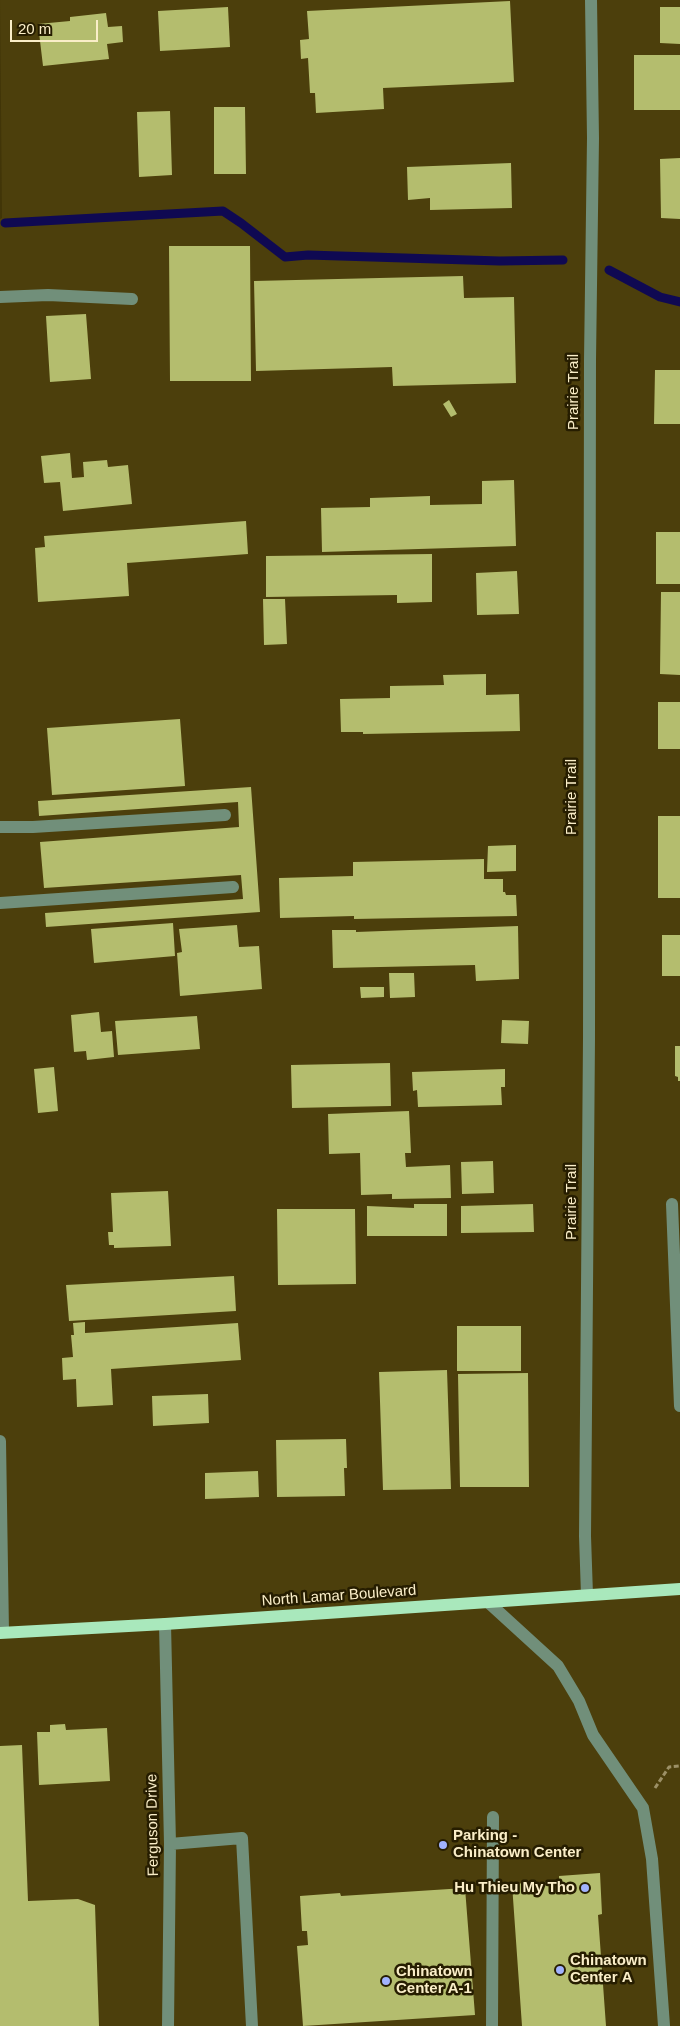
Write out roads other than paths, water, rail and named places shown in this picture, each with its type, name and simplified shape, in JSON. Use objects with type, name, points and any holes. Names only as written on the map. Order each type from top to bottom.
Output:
[{"type":"main road","name":"North Lamar Boulevard","points":[[2,1633],[489,1603],[587,1594],[680,1589]]},
{"type":"street","name":"Prairie Trail","points":[[587,1594],[585,1536],[589,1038],[590,360],[593,138],[591,0]]},
{"type":"street","points":[[0,297],[48,295],[132,299]]},
{"type":"street","points":[[0,827],[33,827],[225,815]]},
{"type":"street","points":[[0,903],[234,887]]},
{"type":"street","points":[[672,1204],[680,1406]]},
{"type":"street","points":[[0,1441],[2,1633]]},
{"type":"street","points":[[489,1603],[558,1666],[579,1700],[590,1728],[643,1808],[652,1859],[664,2026]]},
{"type":"street","name":"Ferguson Drive","points":[[165,1624],[170,1844],[168,2026]]},
{"type":"street","points":[[492,1817],[492,2026]]},
{"type":"street","points":[[170,1844],[242,1838],[252,2026]]},
{"type":"waterway","points":[[5,223],[223,211],[285,257],[308,255],[500,261],[563,260]]},
{"type":"waterway","points":[[609,270],[660,297],[680,302]]},
{"type":"place","name":"Parking - Chinatown Center","points":[[443,1845]]},
{"type":"place","name":"Hu Thieu My Tho","points":[[585,1888]]},
{"type":"place","name":"Chinatown Center A","points":[[560,1970]]},
{"type":"place","name":"Chinatown Center A-1","points":[[386,1981]]}]
